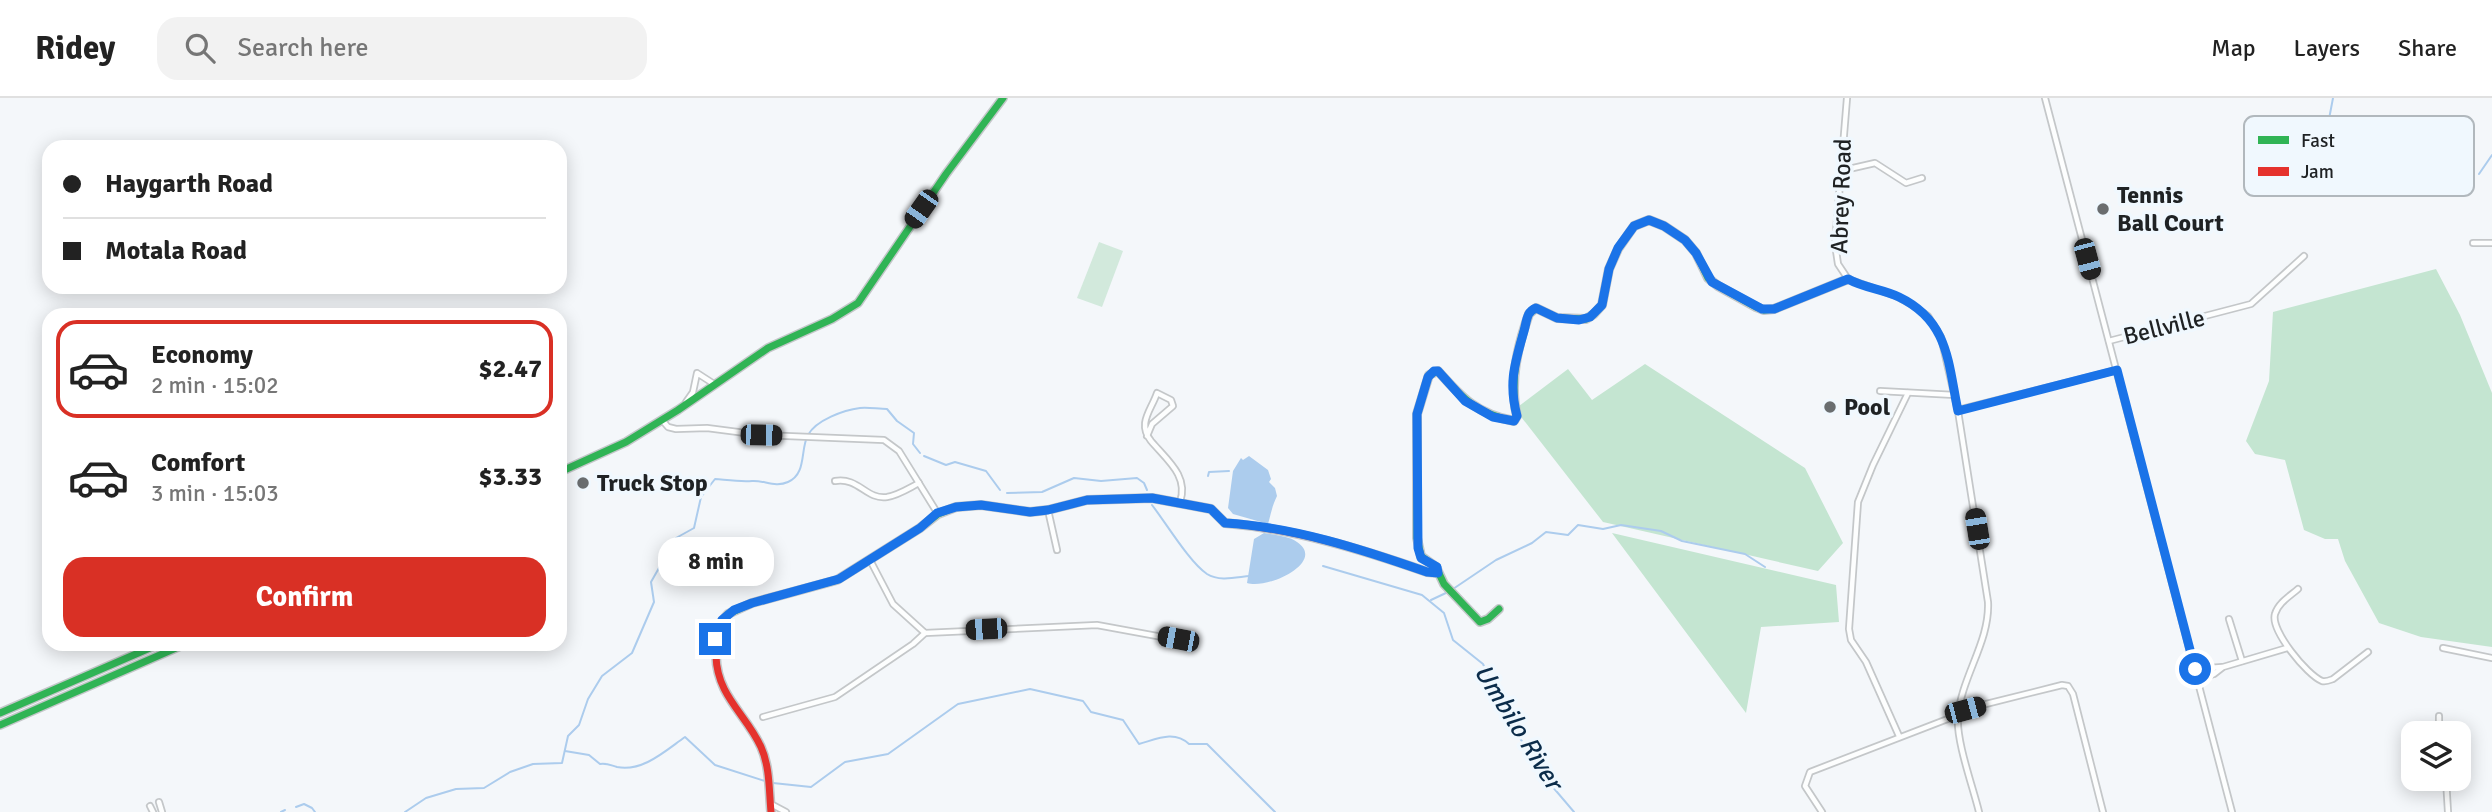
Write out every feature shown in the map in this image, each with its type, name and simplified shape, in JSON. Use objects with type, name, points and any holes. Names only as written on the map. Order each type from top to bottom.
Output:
[{"type":"street","points":[[567,469],[626,442],[768,348],[832,319],[858,303],[946,174],[1003,98]]},
{"type":"street","name":"Abrey Road","points":[[1847,98],[1835,254],[1848,279],[1896,296],[1928,316],[1941,337],[1958,411],[1988,612],[1984,634],[1958,713],[1958,726],[1979,812]]},
{"type":"street","points":[[2045,98],[2232,812]]},
{"type":"street","points":[[1840,171],[1875,163],[1906,183],[1922,177]]},
{"type":"street","points":[[1499,609],[1488,620],[1480,622],[1476,619],[1462,602],[1453,597],[1437,567],[1421,558],[1418,548],[1417,414],[1428,377],[1434,371],[1438,371],[1465,401],[1493,417],[1512,422],[1517,416],[1512,394],[1514,362],[1531,310],[1538,308],[1550,316],[1579,320],[1590,317],[1602,305],[1609,269],[1618,248],[1634,226],[1649,220],[1685,240],[1696,253],[1712,282],[1762,309],[1774,309],[1848,279]]},
{"type":"street","points":[[2473,243],[2492,243]]},
{"type":"street","name":"Bellville","points":[[2109,341],[2255,302],[2304,256]]},
{"type":"street","points":[[1958,411],[2117,370]]},
{"type":"street","points":[[678,410],[693,392],[698,373],[714,384]]},
{"type":"street","points":[[1880,391],[1955,395]]},
{"type":"street","points":[[1147,436],[1152,424],[1173,406],[1171,400],[1163,394],[1157,393],[1145,419],[1147,436],[1182,481],[1180,502]]},
{"type":"street","points":[[1899,736],[1872,673],[1851,640],[1849,629],[1858,502],[1908,393]]},
{"type":"street","points":[[662,420],[668,427],[676,429],[707,428],[761,435],[886,441],[899,451],[937,513]]},
{"type":"street","points":[[835,481],[852,481],[872,494],[884,497],[919,483]]},
{"type":"street","points":[[786,812],[771,808],[767,766],[761,747],[724,691],[716,672],[715,642],[719,625],[728,614],[739,608],[828,583],[870,560],[937,513],[972,505],[1023,512],[1048,510],[1087,500],[1152,498],[1210,509],[1223,522],[1252,524],[1339,542],[1427,572],[1438,573]]},
{"type":"street","points":[[1048,510],[1057,550]]},
{"type":"street","points":[[870,560],[893,604],[925,633]]},
{"type":"street","points":[[2298,589],[2285,600],[2275,614],[2276,627],[2287,648],[2318,678],[2326,681],[2337,676],[2368,652]]},
{"type":"street","points":[[2229,619],[2242,661]]},
{"type":"street","points":[[763,717],[835,697],[925,633],[1097,625],[1195,643]]},
{"type":"street","points":[[2195,669],[2222,667],[2287,648]]},
{"type":"street","points":[[2444,648],[2492,657]]},
{"type":"street","points":[[0,713],[143,651]]},
{"type":"street","points":[[0,725],[169,651]]},
{"type":"street","points":[[2198,679],[2214,674],[2222,667]]},
{"type":"street","points":[[1822,812],[1805,786],[1810,772],[1958,713],[2062,685],[2068,686],[2073,694],[2103,812]]},
{"type":"street","points":[[2439,716],[2439,721]]},
{"type":"street","points":[[2447,791],[2448,812]]},
{"type":"street","points":[[159,802],[162,812]]},
{"type":"green space","points":[[1099,242],[1123,251],[1102,307],[1077,298]]},
{"type":"green space","points":[[2436,269],[2460,315],[2492,393],[2492,647],[2421,637],[2379,623],[2345,561],[2338,539],[2325,539],[2304,530],[2285,460],[2255,454],[2246,441],[2269,381],[2273,312]]},
{"type":"green space","points":[[1645,364],[1805,468],[1843,543],[1818,571],[1603,522],[1515,409],[1568,369],[1592,400]]},
{"type":"green space","points":[[1612,533],[1836,585],[1839,622],[1761,627],[1746,713]]},
{"type":"water","points":[[1249,456],[1268,470],[1271,479],[1269,482],[1275,488],[1277,496],[1268,524],[1233,514],[1228,508],[1233,471],[1241,458],[1243,460]]},
{"type":"water","points":[[1264,533],[1294,540],[1304,550],[1305,558],[1300,566],[1280,578],[1256,584],[1247,583],[1254,539]]},
{"type":"waterway","points":[[2330,116],[2333,98]]},
{"type":"waterway","points":[[2479,174],[2492,155]]},
{"type":"waterway","name":"Umbilo River","points":[[405,812],[426,798],[456,789],[484,788],[510,772],[533,764],[562,763],[568,736],[579,725],[588,699],[602,676],[632,653],[654,602],[651,582],[676,538],[694,528],[701,497],[715,479],[774,484],[788,482],[801,467],[806,441],[812,430],[831,417],[860,408],[887,409],[897,421],[914,433],[913,444],[920,453]]},
{"type":"waterway","name":"Umbilo River","points":[[924,456],[946,465],[955,462],[986,471],[1000,490]]},
{"type":"waterway","name":"Umbilo River","points":[[1208,476],[1209,472],[1229,471]]},
{"type":"waterway","name":"Umbilo River","points":[[1007,493],[1042,492],[1074,478],[1101,481],[1137,478],[1144,483],[1147,490]]},
{"type":"waterway","name":"Umbilo River","points":[[1152,505],[1200,569],[1212,576],[1223,578],[1250,576]]},
{"type":"waterway","points":[[1453,589],[1496,560],[1532,543],[1546,532],[1568,535],[1578,525],[1603,529],[1621,525],[1661,531],[1682,541],[1745,554],[1765,567]]},
{"type":"waterway","name":"Umbilo River","points":[[1323,566],[1422,595],[1444,613],[1453,640],[1483,664],[1510,721],[1540,772],[1574,812]]},
{"type":"waterway","points":[[1431,600],[1448,592]]},
{"type":"waterway","points":[[773,783],[811,787],[845,762],[888,754],[958,704],[1030,689],[1083,701],[1091,712],[1123,720],[1139,744],[1171,737],[1177,737],[1189,744],[1207,744],[1275,812]]},
{"type":"waterway","points":[[565,751],[589,755],[600,764],[627,768],[653,759],[685,737],[715,765],[765,781]]},
{"type":"waterway","name":"Umbilo River","points":[[296,807],[304,804],[315,812]]},
{"type":"waterway","name":"Umbilo River","points":[[281,812],[285,810]]},
{"type":"traffic: fast","points":[[567,469],[626,442],[768,348],[832,319],[858,303],[946,174],[1003,98]]},
{"type":"traffic: fast","points":[[1499,609],[1480,622],[1444,584],[1436,567],[1421,556],[1417,538],[1417,414],[1429,375],[1438,371],[1471,404],[1490,414],[1514,421],[1517,416],[1514,377],[1529,314],[1536,308],[1557,318],[1586,319],[1594,314],[1602,305],[1609,269],[1618,249],[1634,226],[1649,220],[1685,240],[1696,253],[1708,278],[1718,286],[1764,310],[1774,309],[1848,279]]},
{"type":"traffic: fast","points":[[716,656],[715,636],[728,614],[752,603],[837,580],[938,514],[956,507],[981,505],[1030,512],[1087,500],[1152,498],[1211,509],[1225,523]]},
{"type":"traffic: fast","points":[[0,713],[143,651]]},
{"type":"traffic: fast","points":[[0,725],[169,651]]},
{"type":"traffic: jam","points":[[1225,523],[1302,535],[1438,573]]},
{"type":"traffic: jam","points":[[716,656],[721,682],[755,735],[764,755],[771,812]]},
{"type":"place","name":"Tennis Ball Court","points":[[2103,209]]},
{"type":"place","name":"Pool","points":[[1830,407]]},
{"type":"place","name":"Truck Stop","points":[[583,483]]},
{"type":"route","points":[[715,639],[722,620],[739,608],[837,580],[920,528],[937,513],[965,506],[981,505],[1030,512],[1106,498],[1159,499],[1211,509],[1225,523],[1252,524],[1339,542],[1427,572],[1438,573],[1437,567],[1421,558],[1418,548],[1417,414],[1428,377],[1438,371],[1465,401],[1475,408],[1505,421],[1514,421],[1517,416],[1512,394],[1514,362],[1531,310],[1538,308],[1557,318],[1579,320],[1590,317],[1602,305],[1605,283],[1618,248],[1634,226],[1649,220],[1658,222],[1685,240],[1696,253],[1712,282],[1759,309],[1774,309],[1848,279],[1896,296],[1922,311],[1941,337],[1958,411],[2117,370],[2195,669]]}]
